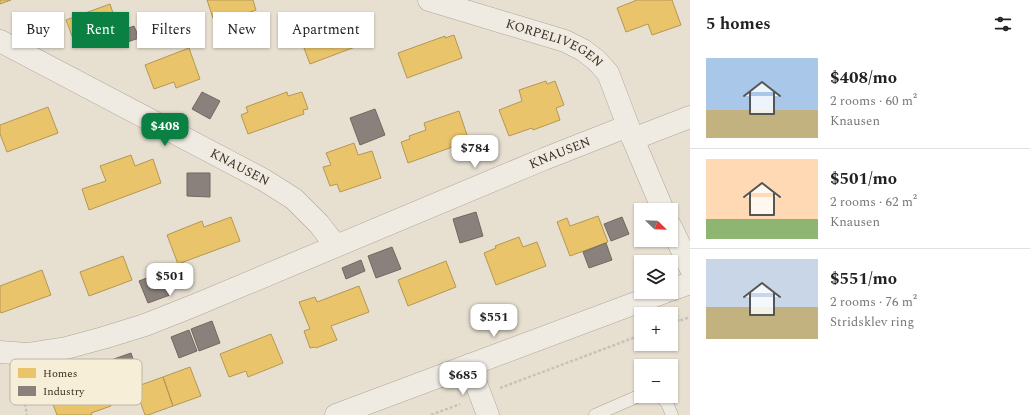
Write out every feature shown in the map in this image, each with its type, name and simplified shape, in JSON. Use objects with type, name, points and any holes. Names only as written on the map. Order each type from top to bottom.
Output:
[{"type":"street","name":"KORPELIVEGEN","points":[[429,0],[565,41],[583,50],[596,60],[608,73],[660,203]]},
{"type":"street","name":"KNAUSEN","points":[[0,41],[264,180],[294,199],[319,224],[336,246]]},
{"type":"street","points":[[631,132],[690,117]]},
{"type":"street","name":"KNAUSEN","points":[[0,352],[27,354],[66,348],[145,325],[194,306],[544,159],[631,132]]},
{"type":"street","points":[[678,242],[690,268]]},
{"type":"street","points":[[678,291],[690,283]]},
{"type":"street","points":[[336,415],[469,366],[661,299]]},
{"type":"street","points":[[469,366],[484,405]]},
{"type":"lane","points":[[600,414],[634,398]]},
{"type":"lane","points":[[668,403],[672,415]]},
{"type":"path","points":[[671,299],[679,321],[690,317]]},
{"type":"path","points":[[431,415],[484,405],[634,338]]},
{"type":"path","points":[[27,354],[27,359]]},
{"type":"path","points":[[25,405],[27,415]]},
{"type":"building: Homes","points":[[0,0],[11,0],[0,4]]},
{"type":"building: Homes","points":[[207,0],[253,0],[256,10],[250,12],[213,12],[213,18]]},
{"type":"building: Homes","points":[[637,0],[672,0],[681,25],[652,35],[648,24],[626,32],[617,8]]},
{"type":"building: Homes","points":[[110,4],[113,12],[88,12]]},
{"type":"building: Homes","points":[[72,18],[72,36],[66,20]]},
{"type":"building: Homes","points":[[454,35],[462,58],[407,78],[398,53],[445,36],[445,38]]},
{"type":"building: Homes","points":[[189,48],[200,79],[176,88],[174,82],[154,89],[145,65]]},
{"type":"building: Homes","points":[[304,48],[352,48],[310,64]]},
{"type":"building: Homes","points":[[546,81],[547,84],[555,81],[564,105],[556,108],[560,120],[533,130],[532,128],[509,136],[499,110],[522,101],[519,90]]},
{"type":"building: Homes","points":[[287,92],[288,96],[302,92],[308,109],[303,110],[304,114],[248,134],[241,115],[248,112],[246,107]]},
{"type":"building: Homes","points":[[48,107],[58,133],[7,152],[0,134],[0,125]]},
{"type":"building: Homes","points":[[459,111],[469,141],[408,163],[401,142],[410,139],[409,136],[426,130],[424,123]]},
{"type":"building: Homes","points":[[354,143],[358,155],[372,151],[381,178],[340,192],[337,184],[330,186],[323,167],[331,165],[326,153]]},
{"type":"building: Homes","points":[[131,155],[135,166],[153,159],[161,183],[89,210],[82,189],[106,181],[100,166]]},
{"type":"building: Homes","points":[[598,216],[608,242],[570,256],[557,222],[567,218],[570,226]]},
{"type":"building: Homes","points":[[231,217],[240,241],[178,264],[167,235],[202,221],[204,227]]},
{"type":"building: Homes","points":[[519,237],[523,247],[537,242],[546,266],[496,285],[484,253],[496,248],[495,246]]},
{"type":"building: Homes","points":[[123,256],[132,280],[89,296],[80,272]]},
{"type":"building: Homes","points":[[446,261],[456,287],[408,306],[398,280]]},
{"type":"building: Homes","points":[[42,270],[51,295],[1,313],[0,286]]},
{"type":"building: Homes","points":[[359,286],[369,312],[331,326],[337,340],[316,348],[310,348],[304,331],[310,329],[299,302],[315,297],[317,302]]},
{"type":"building: Homes","points":[[271,334],[283,363],[248,377],[246,371],[229,377],[220,354]]},
{"type":"building: Homes","points":[[190,367],[201,396],[173,406],[163,377]]},
{"type":"building: Homes","points":[[163,377],[173,406],[145,415],[141,405],[142,384]]},
{"type":"building: Homes","points":[[53,405],[111,406],[91,413],[92,415],[57,415]]},
{"type":"building: Industry","points":[[134,26],[137,33],[137,39],[129,42],[129,28]]},
{"type":"building: Industry","points":[[202,92],[220,101],[210,119],[192,109]]},
{"type":"building: Industry","points":[[375,109],[385,135],[360,145],[350,118]]},
{"type":"building: Industry","points":[[187,173],[210,173],[210,197],[187,196]]},
{"type":"building: Industry","points":[[476,212],[483,236],[460,243],[453,219]]},
{"type":"building: Industry","points":[[622,217],[629,234],[611,241],[604,224]]},
{"type":"building: Industry","points":[[606,243],[612,260],[589,268],[583,252]]},
{"type":"building: Industry","points":[[392,247],[401,269],[376,278],[368,256]]},
{"type":"building: Industry","points":[[361,260],[365,271],[346,279],[342,268]]},
{"type":"building: Industry","points":[[159,268],[170,295],[148,303],[139,281],[152,276],[150,272]]},
{"type":"building: Industry","points":[[212,321],[220,343],[199,351],[191,329]]},
{"type":"building: Industry","points":[[189,330],[197,351],[179,358],[171,337]]},
{"type":"building: Industry","points":[[131,353],[133,359],[114,359]]}]
